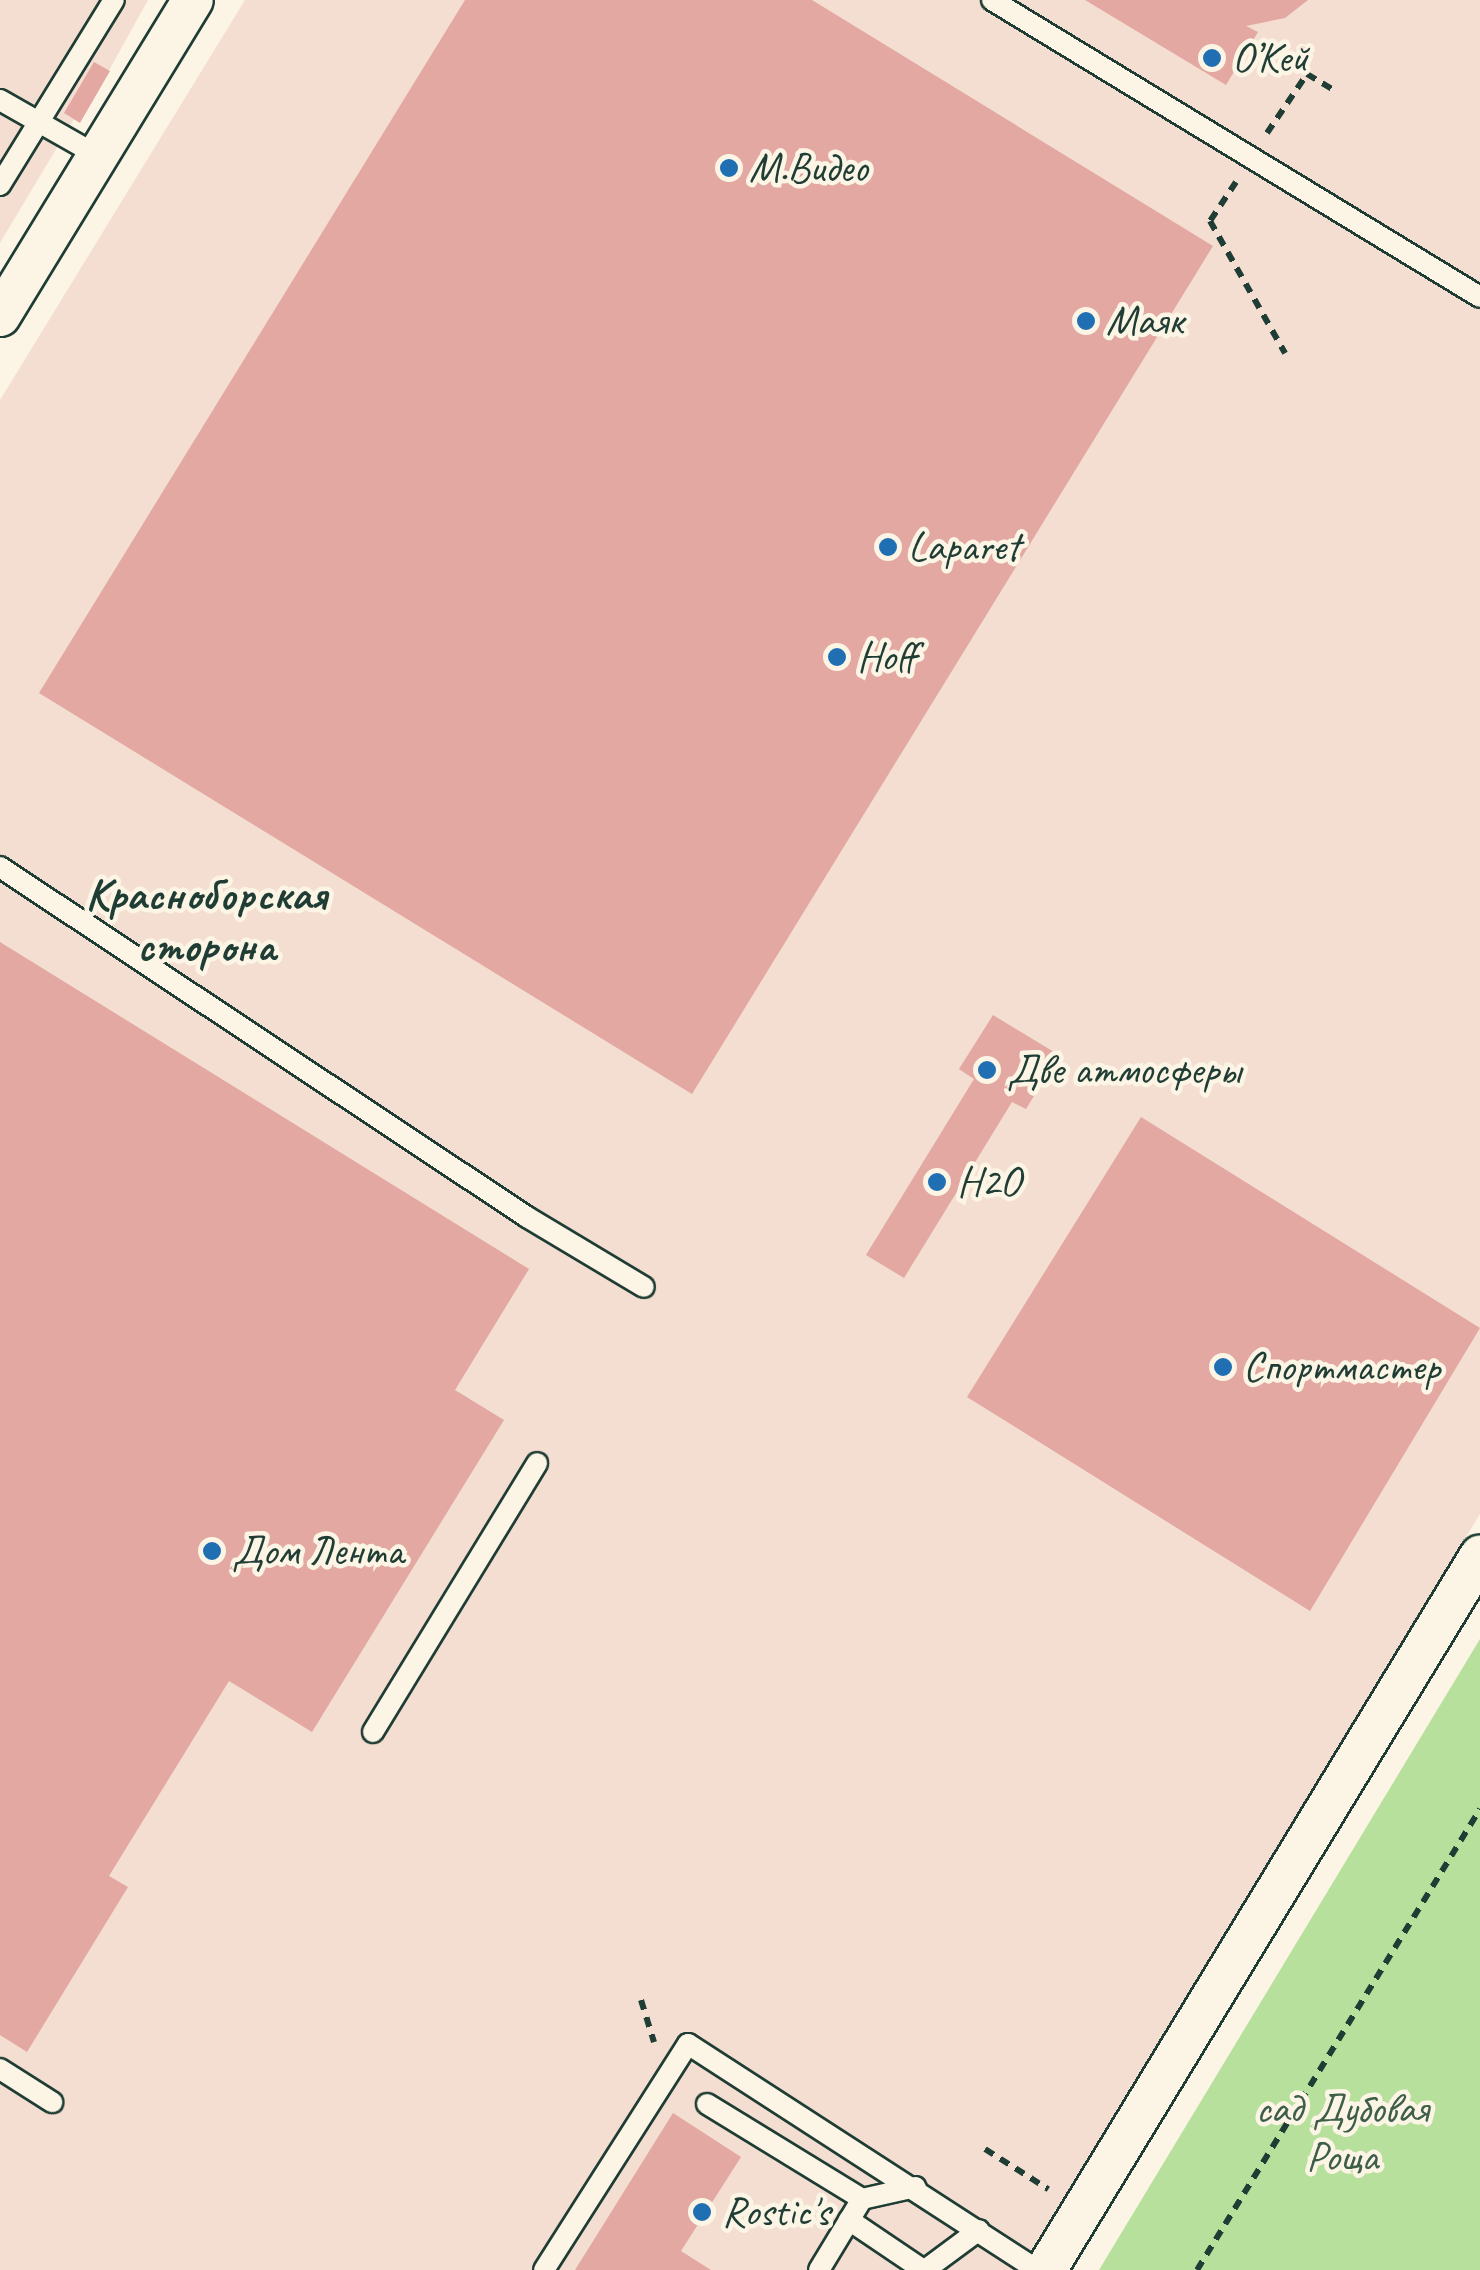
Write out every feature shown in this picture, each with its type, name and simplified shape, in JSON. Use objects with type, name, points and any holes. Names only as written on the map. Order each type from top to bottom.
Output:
[{"type":"street","points":[[0,316],[192,0]]},
{"type":"street","points":[[1042,2270],[1480,1556]]},
{"type":"lane","points":[[0,184],[114,0]]},
{"type":"lane","points":[[992,0],[1480,298]]},
{"type":"lane","points":[[0,100],[97,156]]},
{"type":"lane","points":[[0,868],[527,1217],[644,1287]]},
{"type":"lane","points":[[374,1732],[537,1463]]},
{"type":"lane","points":[[544,2270],[688,2044],[1042,2270]]},
{"type":"lane","points":[[0,2069],[52,2102]]},
{"type":"lane","points":[[707,2104],[862,2199],[916,2188]]},
{"type":"lane","points":[[818,2270],[862,2199]]},
{"type":"lane","points":[[849,2220],[924,2270],[979,2230]]},
{"type":"path","points":[[1285,352],[1210,221],[1307,74],[1337,92]]},
{"type":"path","points":[[1197,2270],[1480,1809]]},
{"type":"shaded area","points":[[0,0],[148,0],[82,119],[74,119],[0,243]]},
{"type":"shaded area","points":[[245,0],[1480,0],[1480,1514],[1019,2270],[0,2270],[0,400]]},
{"type":"green space","name":"сад Дубовая Роща","points":[[1480,1639],[1480,2270],[1099,2270]]},
{"type":"building","points":[[465,0],[812,0],[1213,246],[692,1094],[39,693]]},
{"type":"building","name":"О’Кей","points":[[1085,0],[1308,0],[1285,18],[1246,26],[1258,32],[1226,85]]},
{"type":"building","points":[[94,62],[110,71],[80,123],[64,113]]},
{"type":"building","name":"Дом Лента","points":[[0,942],[529,1269],[455,1390],[504,1420],[312,1732],[229,1681],[109,1876],[128,1887],[27,2052],[0,2035]]},
{"type":"building","name":"H2O","points":[[993,1015],[1059,1055],[1026,1109],[1012,1102],[904,1278],[866,1255],[974,1079],[959,1069]]},
{"type":"building","name":"Спортмастер","points":[[1141,1117],[1480,1328],[1310,1611],[967,1397]]},
{"type":"building","points":[[673,2113],[741,2157],[681,2251],[711,2270],[575,2270]]},
{"type":"place","name":"О’Кей","points":[[1212,58]]},
{"type":"place","name":"М.Видео","points":[[729,168]]},
{"type":"place","name":"Маяк","points":[[1086,321]]},
{"type":"place","name":"Laparet","points":[[888,547]]},
{"type":"place","name":"Hoff","points":[[837,657]]},
{"type":"place","name":"Две атмосферы","points":[[987,1070]]},
{"type":"place","name":"H2O","points":[[937,1182]]},
{"type":"place","name":"Спортмастер","points":[[1223,1367]]},
{"type":"place","name":"Дом Лента","points":[[212,1551]]},
{"type":"place","name":"Rostic's","points":[[702,2212]]},
{"type":"district","name":"Красноборская сторона","points":[[206,921]]}]
